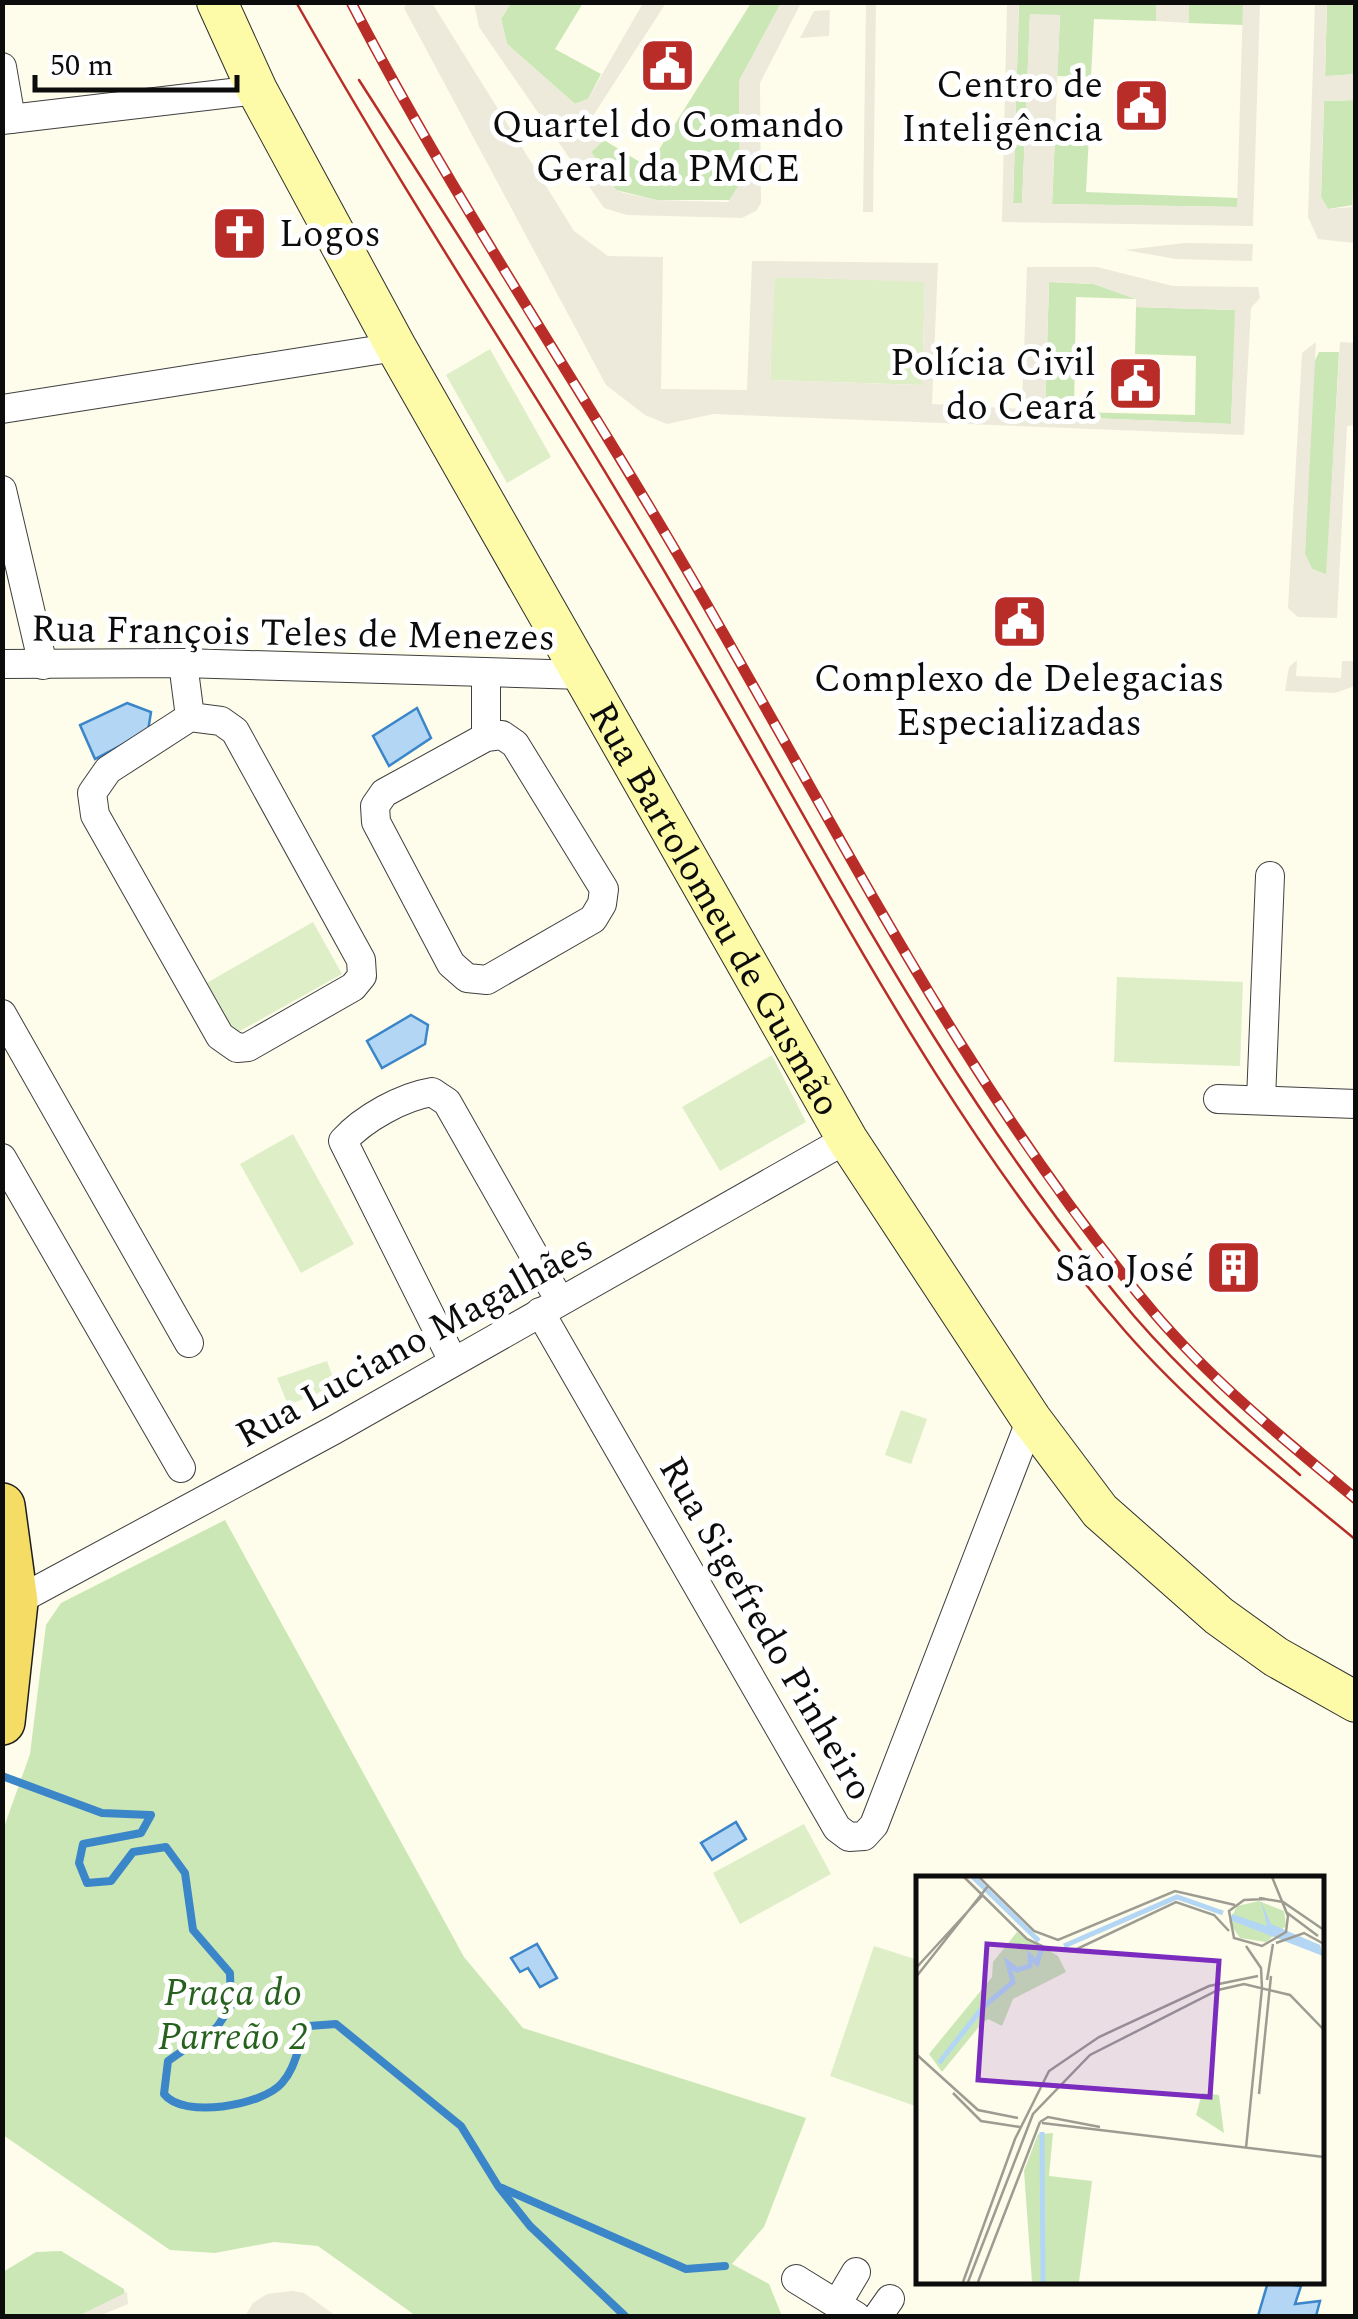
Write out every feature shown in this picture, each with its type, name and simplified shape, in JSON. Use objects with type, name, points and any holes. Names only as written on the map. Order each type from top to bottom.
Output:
[{"type":"main road","points":[[2,1506],[15,1602],[4,1714]]},
{"type":"street","name":"Rua Bartolomeu de Gusmão","points":[[217,2],[257,90],[396,347],[847,1138],[1031,1418],[1100,1511],[1219,1616],[1276,1657],[1356,1702]]},
{"type":"street","points":[[2,67],[6,120],[257,90]]},
{"type":"street","points":[[2,409],[396,347]]},
{"type":"street","points":[[2,490],[43,664]]},
{"type":"street","points":[[183,663],[190,717]]},
{"type":"street","name":"Rua François Teles de Menezes","points":[[2,664],[183,663],[583,675]]},
{"type":"street","points":[[486,673],[486,737]]},
{"type":"street","points":[[190,717],[221,721],[235,731],[362,960],[362,976],[354,987],[248,1046],[237,1048],[220,1036],[95,814],[92,793],[108,770],[190,717]]},
{"type":"street","points":[[502,734],[514,744],[604,889],[594,919],[488,980],[467,978],[451,964],[376,822],[375,806],[384,794],[486,737],[502,734]]},
{"type":"street","points":[[1261,1100],[1270,876]]},
{"type":"street","points":[[2,1014],[189,1343]]},
{"type":"street","points":[[453,1361],[349,1161],[344,1141],[354,1130],[399,1104],[432,1092],[447,1102],[550,1306]]},
{"type":"street","points":[[1218,1099],[1356,1104]]},
{"type":"street","name":"Rua Luciano Magalhães","points":[[15,1602],[847,1138]]},
{"type":"street","points":[[2,1158],[182,1468]]},
{"type":"street","name":"Rua Sigefredo Pinheiro","points":[[550,1306],[828,1812],[849,1837],[864,1836],[874,1825],[1031,1418]]},
{"type":"street","points":[[796,2279],[847,2310],[856,2272]]},
{"type":"green space","points":[[511,3],[583,3],[555,49],[601,74],[588,99],[575,104],[507,44],[501,19]]},
{"type":"green space","points":[[751,3],[781,3],[739,81],[740,183],[733,200],[656,200],[616,190],[591,152],[604,140],[648,167]]},
{"type":"green space","points":[[1019,3],[1156,3],[1156,21],[1094,19],[1091,77],[1057,76],[1060,15],[1030,15],[1022,204],[1013,203]]},
{"type":"green space","points":[[1189,3],[1243,3],[1243,25],[1189,23]]},
{"type":"green space","points":[[1327,3],[1355,3],[1355,74],[1325,77]]},
{"type":"green space","points":[[1355,100],[1353,205],[1328,209],[1321,197],[1324,101]]},
{"type":"green space","points":[[1055,135],[1089,135],[1086,192],[1238,198],[1238,207],[1052,204]]},
{"type":"green space","points":[[774,277],[925,281],[922,385],[770,380]]},
{"type":"green space","points":[[1049,282],[1094,284],[1136,299],[1076,297],[1074,412],[1195,415],[1196,356],[1135,354],[1136,307],[1236,310],[1231,424],[1045,416]]},
{"type":"green space","points":[[490,349],[551,457],[507,483],[446,375]]},
{"type":"green space","points":[[1319,352],[1339,352],[1327,575],[1312,569],[1305,554],[1313,365]]},
{"type":"green space","points":[[313,922],[342,974],[231,1036],[203,985]]},
{"type":"green space","points":[[1117,977],[1243,982],[1240,1066],[1114,1062]]},
{"type":"green space","points":[[772,1055],[806,1122],[720,1171],[682,1107]]},
{"type":"green space","points":[[293,1134],[354,1244],[301,1273],[240,1164]]},
{"type":"green space","points":[[327,1361],[336,1386],[288,1405],[277,1378]]},
{"type":"green space","points":[[901,1410],[927,1419],[911,1464],[885,1455]]},
{"type":"green space","name":"Praça do Parreão 2","points":[[225,1520],[464,1957],[523,2028],[806,2118],[764,2227],[732,2264],[769,2284],[782,2316],[416,2316],[318,2246],[274,2242],[215,2253],[170,2250],[3,2135],[3,1830],[30,1754],[46,1625],[61,1603]]},
{"type":"green space","points":[[804,1824],[831,1874],[740,1924],[713,1873]]},
{"type":"green space","points":[[874,1946],[916,1959],[916,2106],[830,2076]]},
{"type":"green space","points":[[61,2251],[124,2289],[125,2296],[78,2316],[3,2316],[3,2272],[36,2252]]},
{"type":"shaded area","points":[[407,3],[432,3],[574,231],[608,256],[663,257],[661,389],[747,390],[752,261],[938,263],[932,404],[1022,409],[1027,267],[1097,267],[1173,286],[1258,287],[1260,298],[1251,308],[1244,435],[713,414],[667,424],[645,415],[606,385],[404,8]],"holes":[[[775,277],[925,282],[922,385],[770,380]],[[1049,282],[1094,284],[1136,299],[1136,307],[1235,310],[1231,424],[1045,416]]]},
{"type":"shaded area","points":[[474,3],[511,3],[501,19],[507,44],[575,104],[588,99],[643,3],[666,3],[585,128],[604,140],[591,152],[616,190],[624,193],[656,200],[728,202],[740,183],[739,81],[781,3],[801,3],[760,83],[761,203],[756,211],[742,218],[627,215],[604,208],[479,27]]},
{"type":"shaded area","points":[[866,3],[876,3],[873,212],[863,212]]},
{"type":"shaded area","points":[[1007,3],[1019,3],[1013,203],[1022,203],[1030,14],[1060,15],[1052,204],[1237,207],[1243,3],[1260,3],[1253,226],[1002,222]]},
{"type":"shaded area","points":[[1156,3],[1189,3],[1189,23],[1156,21]]},
{"type":"shaded area","points":[[1315,3],[1327,3],[1325,76],[1355,74],[1355,100],[1324,101],[1321,197],[1328,209],[1352,207],[1355,149],[1355,243],[1318,239],[1308,217]]},
{"type":"shaded area","points":[[830,10],[829,36],[800,38],[814,11]]},
{"type":"shaded area","points":[[1185,243],[1253,244],[1252,261],[1176,259],[1125,250]]},
{"type":"shaded area","points":[[1316,342],[1305,554],[1312,569],[1326,575],[1340,342],[1355,343],[1355,425],[1347,426],[1337,618],[1298,617],[1288,608],[1302,353]]},
{"type":"shaded area","points":[[1297,660],[1296,676],[1341,678],[1342,661],[1355,661],[1355,686],[1335,693],[1285,691],[1289,667]]},
{"type":"shaded area","points":[[127,2292],[128,2304],[99,2316],[78,2316]]},
{"type":"shaded area","points":[[304,2293],[336,2316],[245,2316],[253,2303],[267,2294]]},
{"type":"water","points":[[127,703],[151,712],[148,731],[95,759],[80,725]]},
{"type":"water","points":[[417,708],[431,738],[389,766],[373,736]]},
{"type":"water","points":[[411,1015],[428,1025],[425,1044],[382,1068],[367,1041]]},
{"type":"water","points":[[736,1822],[746,1839],[712,1860],[701,1843]]},
{"type":"water","points":[[537,1944],[557,1978],[540,1987],[528,1968],[520,1972],[511,1958]]},
{"type":"water","points":[[1267,2284],[1301,2286],[1295,2304],[1320,2301],[1316,2316],[1258,2316]]},
{"type":"waterway","points":[[2,1776],[102,1813],[151,1815],[141,1833],[83,1844],[79,1863],[87,1883],[111,1881],[133,1852],[166,1847],[185,1873],[193,1930],[230,1973],[231,2006],[217,2027],[168,2061],[164,2094],[174,2102],[204,2108],[258,2098],[287,2076],[309,2026],[336,2024],[461,2126],[498,2186],[530,2226],[625,2316]]},
{"type":"waterway","points":[[502,2188],[686,2269],[725,2266]]},
{"type":"tram line","points":[[296,2],[664,607],[878,980],[993,1161],[1057,1248],[1151,1360],[1236,1440],[1356,1540]]},
{"type":"tram line","points":[[359,80],[616,490],[901,983],[1011,1154],[1134,1316],[1214,1399],[1300,1475]]},
{"type":"railway","points":[[351,2],[430,146],[685,567],[904,951],[1022,1138],[1086,1227],[1155,1314],[1201,1364],[1356,1499]]},
{"type":"place","name":"Quartel do Comando Geral da PMCE","points":[[668,66]]},
{"type":"place","name":"Centro de Inteligência","points":[[1142,106]]},
{"type":"place","name":"Logos","points":[[240,233]]},
{"type":"place","name":"Polícia Civil do Ceará","points":[[1135,384]]},
{"type":"place","name":"Complexo de Delegacias Especializadas","points":[[1019,621]]},
{"type":"place","name":"São José","points":[[1233,1268]]}]
